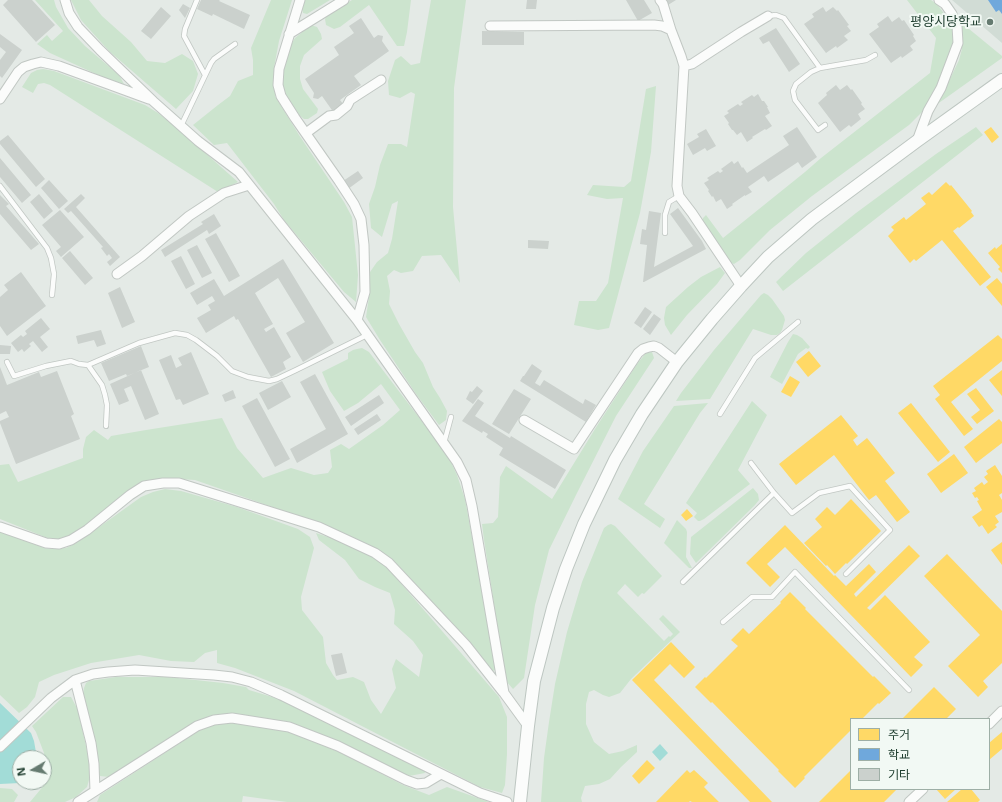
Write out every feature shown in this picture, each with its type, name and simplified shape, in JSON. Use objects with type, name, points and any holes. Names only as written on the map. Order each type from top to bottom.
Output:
[{"type":"street","points":[[65,0],[69,13],[78,27],[100,50],[153,101],[198,141],[239,172],[357,320],[457,462],[466,480],[472,506],[504,693]]},
{"type":"street","points":[[300,0],[279,68],[278,85],[281,96],[354,204],[361,219],[364,245],[365,292],[357,320]]},
{"type":"street","points":[[289,34],[344,0]]},
{"type":"street","points":[[660,0],[664,4],[671,30],[684,66],[677,186],[679,196],[741,286]]},
{"type":"street","points":[[917,141],[928,111],[941,88],[958,43],[957,26],[952,14],[945,4],[939,0]]},
{"type":"street","points":[[684,66],[692,64],[768,16]]},
{"type":"street","points":[[490,26],[654,25],[662,26],[671,30]]},
{"type":"street","points":[[0,99],[13,79],[24,67],[41,62],[59,66],[153,101]]},
{"type":"street","points":[[306,133],[329,116],[336,115],[347,106],[350,100],[381,80]]},
{"type":"street","points":[[520,802],[534,681],[553,608],[566,568],[584,524],[619,454],[642,414],[677,362],[712,319],[768,258],[812,219],[1002,80]]},
{"type":"street","points":[[117,274],[142,256],[189,216],[224,193],[249,185]]},
{"type":"street","points":[[524,420],[574,449],[638,353],[644,349],[654,346],[659,348],[677,362]]},
{"type":"street","points":[[0,527],[46,543],[59,544],[71,540],[87,530],[130,495],[144,486],[163,483],[178,483],[319,527],[375,553],[390,563],[466,645],[528,726]]},
{"type":"street","points":[[0,747],[50,698],[75,680],[93,674],[136,670],[208,674],[232,677],[251,682],[281,695],[480,794],[508,802]]},
{"type":"street","points":[[75,680],[92,750],[95,791]]},
{"type":"street","points":[[990,723],[1002,711]]},
{"type":"street","points":[[78,802],[197,726],[214,720],[232,718],[289,727],[338,746],[417,784],[426,783],[441,774]]},
{"type":"street","points":[[910,802],[922,790]]},
{"type":"lane","points":[[197,0],[185,29],[184,36],[205,75]]},
{"type":"lane","points":[[768,16],[776,14],[784,18],[820,68]]},
{"type":"lane","points":[[181,126],[211,63],[214,59],[235,44]]},
{"type":"lane","points":[[825,126],[818,130],[795,100],[793,91],[796,84],[811,72],[820,68],[866,60],[875,55]]},
{"type":"lane","points":[[0,186],[47,248],[51,258],[54,274],[52,296]]},
{"type":"lane","points":[[665,233],[665,215],[669,202],[679,196]]},
{"type":"lane","points":[[720,414],[755,358],[798,322]]},
{"type":"lane","points":[[7,362],[14,376],[46,366],[71,361],[88,365],[139,343],[175,333],[187,335],[196,340],[217,356],[232,371],[248,377],[269,381],[277,379],[367,335]]},
{"type":"lane","points":[[88,365],[102,385],[106,395],[106,426]]},
{"type":"lane","points":[[444,443],[451,417]]},
{"type":"lane","points":[[751,463],[774,493],[792,513],[819,493],[850,486],[890,530],[846,574]]},
{"type":"lane","points":[[683,582],[774,493]]},
{"type":"lane","points":[[723,622],[752,597],[772,597],[795,572],[909,690]]},
{"type":"shaded area","name":"평양시당학교","points":[[952,0],[1002,0],[1002,43]]},
{"type":"green space","points":[[35,0],[54,0],[56,7],[68,28],[85,46],[119,75],[124,84],[107,79],[50,53],[37,44],[47,35],[52,41],[63,31]]},
{"type":"green space","points":[[71,0],[89,0],[102,16],[131,42],[147,61],[165,63],[182,54],[193,61],[198,74],[193,91],[176,109],[109,51],[81,20]]},
{"type":"green space","points":[[271,0],[292,0],[279,41],[274,68],[275,96],[344,202],[352,217],[358,275],[356,302],[344,292],[284,220],[274,204],[227,143],[214,145],[193,125],[230,96],[238,81],[253,75],[251,48]]},
{"type":"green space","points":[[305,0],[330,0],[307,14],[303,13],[302,8]]},
{"type":"green space","points":[[352,0],[411,0],[404,46],[397,46],[369,5],[340,27],[334,29],[326,25],[325,19],[328,14]]},
{"type":"green space","points":[[431,0],[466,0],[454,88],[453,207],[460,283],[441,255],[422,256],[413,271],[401,273],[394,270],[387,276],[390,291],[389,304],[415,352],[423,363],[433,387],[447,411],[446,420],[439,425],[416,394],[366,317],[369,297],[370,272],[377,262],[388,253],[392,239],[398,201],[392,204],[382,237],[371,228],[369,204],[380,165],[388,144],[401,144],[407,147],[415,94],[411,92],[400,98],[389,95],[388,81],[395,60],[401,56],[411,65],[420,63]]},
{"type":"green space","points":[[907,0],[931,0],[937,4],[949,21],[953,31],[954,43],[943,76],[924,110],[909,125],[812,196],[770,230],[740,260],[734,264],[728,261],[703,222],[703,218],[706,215],[723,238],[821,158],[930,73],[936,38]]},
{"type":"green space","points":[[963,24],[1002,56],[1002,58],[935,105],[959,60],[962,49]]},
{"type":"green space","points":[[311,25],[317,27],[322,39],[304,55],[300,66],[300,79],[303,89],[318,109],[317,113],[308,119],[304,119],[299,115],[286,95],[282,84],[283,71],[289,48],[295,38]]},
{"type":"green space","points":[[43,69],[54,71],[145,105],[177,128],[238,182],[218,192],[50,85],[44,83],[38,84],[33,93],[22,87],[31,73]]},
{"type":"green space","points":[[656,86],[651,152],[640,213],[609,328],[598,330],[574,325],[579,301],[596,301],[608,283],[623,198],[607,199],[587,195],[593,185],[624,187],[631,181],[646,89]]},
{"type":"green space","points":[[976,127],[983,135],[783,291],[776,282],[806,253],[856,213],[936,154]]},
{"type":"green space","points":[[720,267],[725,273],[671,335],[665,325],[664,318],[666,307],[701,277]]},
{"type":"green space","points":[[764,293],[772,299],[784,316],[785,320],[780,333],[777,335],[771,335],[753,329],[710,399],[676,401],[714,350]]},
{"type":"green space","points":[[793,334],[802,338],[810,347],[798,354],[782,384],[770,377]]},
{"type":"green space","points":[[362,348],[369,352],[440,445],[457,475],[465,499],[496,667],[493,671],[471,643],[394,561],[377,549],[324,525],[195,480],[163,478],[148,482],[74,534],[61,540],[54,540],[45,537],[0,519],[0,465],[9,464],[18,482],[83,458],[83,449],[86,437],[94,430],[108,440],[111,436],[222,418],[237,448],[263,478],[291,468],[314,475],[328,473],[332,467],[330,450],[341,444],[349,449],[383,425],[400,410],[381,384],[358,403],[344,411],[330,391],[322,372],[348,359],[348,353],[353,350]]},
{"type":"green space","points":[[652,352],[654,358],[616,416],[549,550],[535,605],[524,678],[513,689],[506,681],[482,524],[493,523],[498,517],[500,477],[506,466],[552,499],[637,364],[646,353]]},
{"type":"green space","points":[[752,401],[767,415],[738,470],[750,484],[704,519],[698,521],[694,517],[697,513],[686,503]]},
{"type":"green space","points":[[708,403],[700,413],[644,504],[665,519],[660,528],[618,499],[643,451],[674,406]]},
{"type":"green space","points":[[753,488],[758,494],[759,500],[696,563],[690,554],[691,537]]},
{"type":"green space","points":[[165,489],[181,491],[237,507],[298,529],[310,537],[314,548],[301,597],[302,610],[323,637],[326,663],[333,675],[337,680],[353,677],[364,682],[371,700],[381,714],[396,688],[392,669],[396,659],[419,677],[423,655],[413,641],[394,624],[395,610],[390,593],[359,579],[345,560],[319,540],[316,533],[334,539],[379,560],[392,573],[499,697],[507,717],[505,785],[502,793],[480,787],[294,691],[235,668],[217,663],[217,650],[205,653],[194,662],[171,661],[139,655],[91,663],[54,675],[39,682],[35,697],[27,707],[19,713],[0,695],[0,531],[44,548],[66,548],[76,543],[141,497]]},
{"type":"green space","points":[[677,520],[687,532],[686,557],[692,568],[689,568],[664,543]]},
{"type":"green space","points":[[611,524],[615,526],[662,576],[644,594],[642,593],[638,597],[625,584],[617,593],[664,641],[673,634],[659,619],[663,615],[680,632],[631,679],[620,693],[609,697],[594,690],[589,692],[586,704],[586,724],[594,742],[609,754],[623,751],[637,745],[637,752],[610,779],[599,784],[585,786],[581,798],[582,802],[541,802],[544,758],[549,722],[555,684],[567,632],[582,582],[604,528]]},
{"type":"green space","points":[[116,677],[168,677],[246,687],[249,690],[279,699],[424,770],[425,773],[409,776],[340,743],[289,724],[213,717],[109,777],[100,776],[83,694],[86,683],[89,681]]},
{"type":"green space","points":[[63,697],[71,697],[78,710],[91,773],[87,787],[76,797],[65,802],[30,802],[40,790],[52,790],[52,750],[43,750],[32,726]]},
{"type":"green space","points":[[231,722],[286,731],[339,752],[403,785],[429,795],[447,787],[489,802],[287,802],[243,796],[242,802],[97,802],[100,795],[200,730],[215,724]]},
{"type":"green space","points":[[0,788],[12,789],[18,795],[14,802],[0,802]]},
{"type":"water","points":[[0,703],[31,733],[36,750],[12,750],[12,783],[0,784]]},
{"type":"water","points":[[660,744],[668,753],[660,761],[652,752]]},
{"type":"building: 주거","points":[[991,127],[999,137],[992,143],[984,132]]},
{"type":"building: 주거","points":[[946,182],[950,186],[951,185],[972,211],[971,212],[974,216],[953,231],[991,277],[980,286],[942,240],[916,261],[914,259],[910,263],[888,236],[894,230],[891,227],[904,217],[906,220],[926,204],[921,198],[929,192],[932,195]]},
{"type":"building: 주거","points":[[1002,244],[1002,273],[998,269],[1000,267],[988,253],[995,247],[996,249]]},
{"type":"building: 주거","points":[[997,278],[1002,284],[1002,306],[986,287]]},
{"type":"building: 주거","points":[[998,335],[1002,339],[1002,361],[951,402],[973,429],[964,436],[935,399],[940,395],[933,386]]},
{"type":"building: 주거","points":[[809,351],[821,366],[808,377],[796,362]]},
{"type":"building: 주거","points":[[1002,370],[1002,396],[989,380]]},
{"type":"building: 주거","points":[[790,376],[800,382],[791,397],[781,392]]},
{"type":"building: 주거","points":[[976,388],[994,411],[977,424],[971,417],[980,410],[967,394]]},
{"type":"building: 주거","points":[[911,403],[950,452],[938,462],[898,413]]},
{"type":"building: 주거","points":[[841,415],[858,436],[853,440],[857,446],[867,438],[895,473],[885,481],[910,512],[897,522],[876,495],[869,500],[834,455],[796,485],[779,464]]},
{"type":"building: 주거","points":[[999,419],[1002,422],[1002,443],[976,463],[964,447]]},
{"type":"building: 주거","points":[[954,454],[968,473],[941,493],[927,474]]},
{"type":"building: 주거","points":[[995,465],[1002,476],[1002,493],[999,495],[1002,500],[1002,512],[995,516],[999,522],[995,525],[997,527],[988,534],[982,525],[979,527],[972,517],[982,510],[977,501],[979,500],[977,497],[975,498],[972,493],[976,491],[974,488],[982,482],[984,485],[988,482],[984,477],[988,474],[986,471]]},
{"type":"building: 주거","points":[[851,499],[881,531],[835,574],[804,543],[822,527],[815,519],[827,507],[835,515]]},
{"type":"building: 주거","points":[[687,509],[693,516],[686,521],[681,515]]},
{"type":"building: 주거","points":[[785,525],[834,576],[835,575],[846,586],[869,564],[876,572],[854,594],[856,597],[909,545],[920,556],[867,608],[870,610],[885,595],[930,642],[914,657],[923,665],[911,677],[785,547],[767,564],[780,577],[770,587],[746,563]]},
{"type":"building: 주거","points":[[1002,542],[1002,565],[991,550]]},
{"type":"building: 주거","points":[[947,554],[1002,611],[1002,663],[983,681],[988,687],[978,697],[948,666],[980,635],[924,576]]},
{"type":"building: 주거","points":[[790,592],[873,677],[874,676],[891,693],[863,718],[850,718],[850,731],[795,788],[712,702],[711,703],[695,687],[738,646],[731,640],[743,628],[749,634],[781,603],[780,602]]},
{"type":"building: 주거","points":[[671,642],[695,667],[684,678],[670,664],[654,680],[772,802],[750,802],[632,680]]},
{"type":"building: 주거","points":[[934,687],[956,709],[947,718],[903,718]]},
{"type":"building: 주거","points":[[1002,732],[1002,749],[990,759],[990,742]]},
{"type":"building: 주거","points":[[647,760],[655,768],[639,784],[632,776]]},
{"type":"building: 주거","points":[[687,770],[690,773],[694,770],[708,783],[704,787],[719,802],[656,802]]},
{"type":"building: 주거","points":[[850,771],[850,790],[896,790],[884,802],[819,802]]},
{"type":"building: 주거","points":[[937,790],[955,790],[945,799]]},
{"type":"building: 주거","points":[[961,790],[972,790],[980,800],[978,802],[947,802]]},
{"type":"building: 학교","points":[[988,0],[1002,0],[1002,14],[999,10],[996,12]]},
{"type":"building: 기타","points":[[8,0],[32,0],[55,25],[36,42],[3,5]]},
{"type":"building: 기타","points":[[201,0],[220,0],[219,1],[250,15],[244,29],[213,14],[212,16],[197,9]]},
{"type":"building: 기타","points":[[527,0],[537,0],[536,9],[526,9]]},
{"type":"building: 기타","points":[[626,0],[644,0],[652,13],[638,21]]},
{"type":"building: 기타","points":[[665,0],[676,0],[668,5]]},
{"type":"building: 기타","points":[[183,4],[190,8],[185,18],[179,10]]},
{"type":"building: 기타","points":[[161,7],[171,16],[151,39],[141,31]]},
{"type":"building: 기타","points":[[823,7],[826,12],[833,7],[837,11],[838,10],[849,25],[847,26],[851,31],[844,36],[848,40],[837,48],[836,46],[826,53],[804,24],[814,17],[812,14]]},
{"type":"building: 기타","points":[[888,16],[892,22],[899,17],[902,21],[904,20],[914,35],[913,36],[916,41],[910,46],[913,50],[902,58],[901,56],[891,63],[869,34],[879,27],[877,24]]},
{"type":"building: 기타","points":[[361,18],[374,38],[378,35],[383,36],[382,41],[389,51],[354,76],[361,85],[340,100],[344,105],[334,113],[322,96],[318,99],[313,98],[314,93],[305,79],[339,55],[334,47],[354,33],[349,26]]},
{"type":"building: 기타","points":[[776,28],[800,64],[789,72],[769,41],[763,44],[759,38]]},
{"type":"building: 기타","points":[[482,31],[524,32],[524,45],[482,45]]},
{"type":"building: 기타","points":[[0,34],[22,50],[2,78],[0,76],[0,60],[6,52],[0,47]]},
{"type":"building: 기타","points":[[836,85],[840,90],[847,85],[851,90],[852,89],[865,109],[858,114],[861,119],[851,127],[849,125],[840,132],[818,103],[827,95],[826,93]]},
{"type":"building: 기타","points":[[758,94],[768,107],[770,113],[765,116],[772,126],[752,137],[753,138],[747,142],[741,132],[737,135],[732,130],[724,116],[729,113],[727,111],[738,104],[740,106],[743,104],[741,102],[752,95],[754,97]]},
{"type":"building: 기타","points":[[797,127],[817,157],[802,168],[798,162],[768,182],[764,176],[748,187],[752,192],[745,195],[727,209],[721,199],[716,202],[704,183],[709,180],[707,178],[718,171],[720,173],[723,171],[721,169],[732,161],[734,164],[738,161],[747,173],[789,145],[783,136]]},
{"type":"building: 기타","points":[[706,129],[716,146],[707,151],[705,148],[693,155],[687,144],[699,137],[697,134]]},
{"type":"building: 기타","points":[[8,135],[45,179],[36,187],[0,144],[0,141]]},
{"type":"building: 기타","points":[[0,158],[31,195],[22,203],[0,177]]},
{"type":"building: 기타","points":[[358,171],[363,178],[348,189],[343,181]]},
{"type":"building: 기타","points":[[49,180],[68,201],[59,209],[41,188]]},
{"type":"building: 기타","points":[[39,194],[53,211],[44,219],[30,202]]},
{"type":"building: 기타","points":[[81,194],[85,198],[76,207],[120,257],[110,266],[107,262],[112,258],[109,254],[107,256],[101,248],[103,247],[71,211],[68,213],[64,209]]},
{"type":"building: 기타","points":[[0,195],[9,204],[6,206],[39,244],[31,250],[0,214]]},
{"type":"building: 기타","points":[[678,208],[702,241],[706,249],[643,282],[647,245],[640,244],[642,229],[646,230],[649,211],[661,213],[654,267],[693,246],[670,214]]},
{"type":"building: 기타","points":[[60,210],[84,237],[61,257],[56,251],[61,247],[42,225]]},
{"type":"building: 기타","points":[[214,214],[221,226],[209,234],[207,230],[165,257],[161,250],[203,224],[201,222]]},
{"type":"building: 기타","points":[[216,233],[240,276],[229,282],[205,239]]},
{"type":"building: 기타","points":[[528,240],[549,241],[548,249],[528,248]]},
{"type":"building: 기타","points":[[197,245],[212,273],[202,278],[187,250]]},
{"type":"building: 기타","points":[[70,251],[93,278],[85,285],[62,258]]},
{"type":"building: 기타","points":[[181,256],[195,284],[186,289],[171,261]]},
{"type":"building: 기타","points":[[283,259],[334,343],[303,362],[286,333],[305,322],[278,278],[255,293],[273,324],[264,329],[266,332],[274,327],[291,357],[283,362],[286,369],[271,377],[238,319],[236,320],[234,316],[206,333],[197,318],[211,310],[208,305],[215,301],[212,296],[197,305],[190,293],[214,279],[224,296]]},
{"type":"building: 기타","points":[[21,272],[46,306],[7,336],[0,326],[0,297],[8,290],[4,285]]},
{"type":"building: 기타","points":[[120,287],[135,322],[122,328],[108,293]]},
{"type":"building: 기타","points":[[645,307],[652,312],[641,328],[634,323]]},
{"type":"building: 기타","points":[[654,314],[661,319],[650,335],[643,329]]},
{"type":"building: 기타","points":[[41,318],[50,329],[40,337],[48,347],[42,352],[33,341],[29,344],[31,346],[24,352],[22,349],[18,352],[11,343],[21,335],[23,337],[27,334],[25,331]]},
{"type":"building: 기타","points":[[101,330],[106,344],[97,347],[94,340],[78,344],[76,336]]},
{"type":"building: 기타","points":[[0,345],[11,346],[10,354],[0,354]]},
{"type":"building: 기타","points":[[141,346],[149,367],[127,376],[126,374],[109,381],[101,363]]},
{"type":"building: 기타","points":[[191,352],[209,394],[183,405],[180,399],[176,400],[159,360],[171,355],[176,368],[182,365],[178,358]]},
{"type":"building: 기타","points":[[532,364],[542,371],[535,383],[540,386],[544,380],[583,404],[585,399],[596,405],[586,422],[520,381]]},
{"type":"building: 기타","points":[[0,367],[7,385],[39,372],[41,377],[57,371],[74,414],[71,416],[80,439],[16,464],[0,423],[0,421],[9,417],[6,411],[0,414]]},
{"type":"building: 기타","points":[[141,370],[159,414],[145,420],[131,386],[124,389],[129,401],[119,405],[110,384]]},
{"type":"building: 기타","points":[[315,374],[348,434],[297,463],[290,449],[326,429],[300,382]]},
{"type":"building: 기타","points":[[282,381],[291,397],[268,410],[259,393]]},
{"type":"building: 기타","points":[[477,386],[483,391],[473,404],[466,399],[470,391],[472,392]]},
{"type":"building: 기타","points":[[514,389],[531,399],[509,434],[492,424]]},
{"type":"building: 기타","points":[[233,390],[236,398],[225,402],[222,395]]},
{"type":"building: 기타","points":[[379,395],[384,403],[351,426],[345,417]]},
{"type":"building: 기타","points":[[257,398],[290,459],[275,467],[242,406]]},
{"type":"building: 기타","points":[[478,399],[484,403],[475,416],[566,470],[555,489],[499,455],[503,448],[486,437],[488,434],[483,431],[482,433],[462,421]]},
{"type":"building: 기타","points":[[377,414],[381,420],[358,435],[354,429]]},
{"type":"building: 기타","points":[[342,653],[347,673],[336,676],[331,655]]},
{"type":"place","name":"평양시당학교","points":[[990,22]]}]
